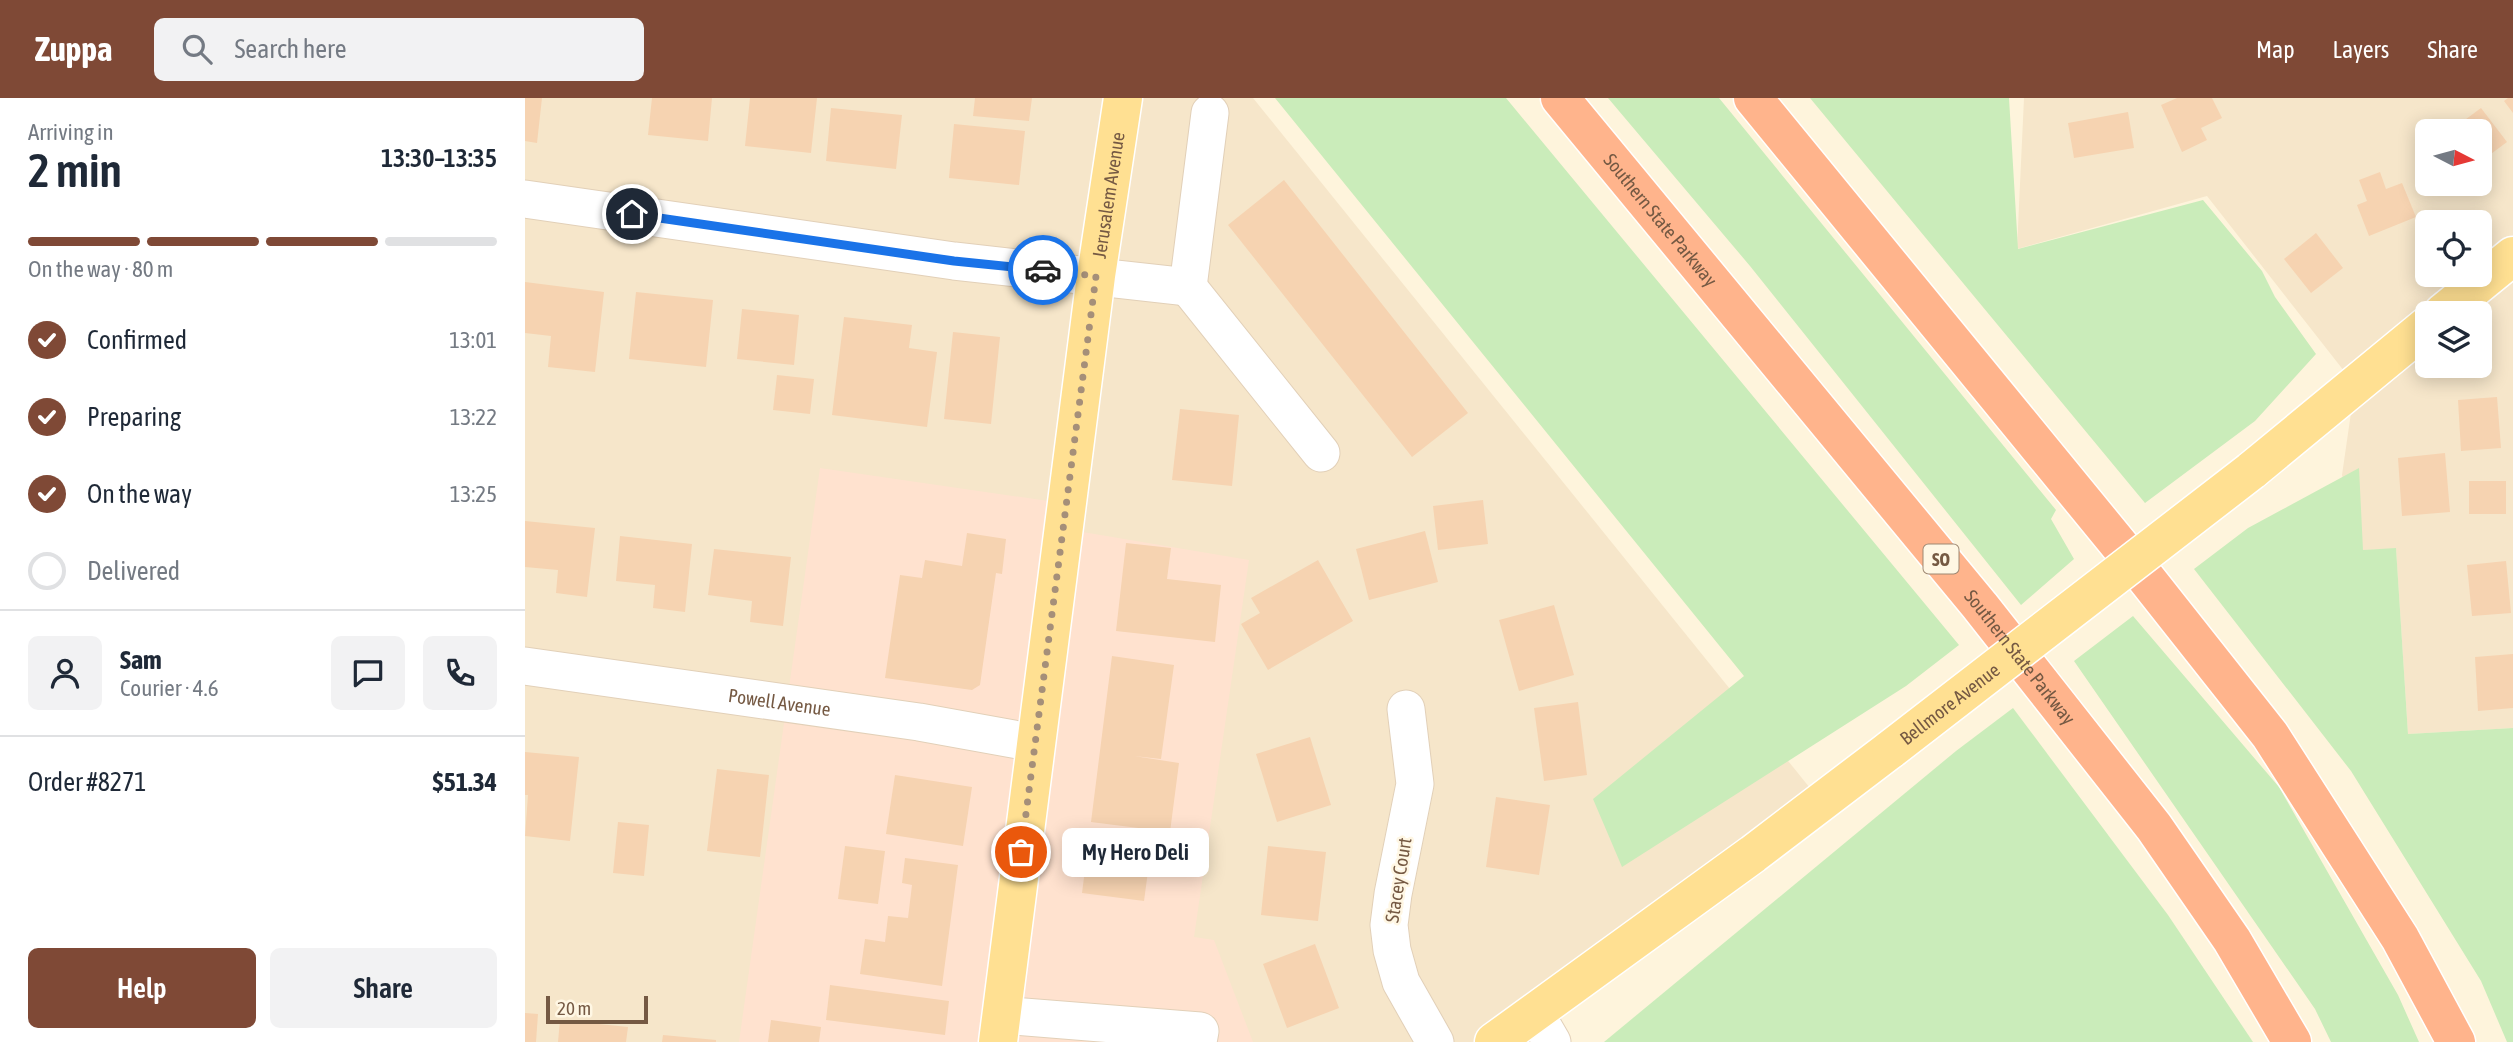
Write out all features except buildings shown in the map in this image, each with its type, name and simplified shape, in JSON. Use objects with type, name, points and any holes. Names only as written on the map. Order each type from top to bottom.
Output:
[{"type":"highway","name":"Southern State Parkway","points":[[1560,98],[1980,606],[2154,827],[2232,940],[2292,1042]]},
{"type":"highway","points":[[1753,98],[2134,563],[2270,736],[2400,938],[2456,1042]]},
{"type":"main road","name":"Jerusalem Avenue","points":[[999,1029],[1096,276],[1123,98]]},
{"type":"main road","points":[[2458,301],[2513,256]]},
{"type":"main road","name":"Bellmore Avenue","points":[[1494,1042],[1544,1027],[1753,854],[2251,471],[2415,336]]},
{"type":"street","points":[[1188,287],[1210,113]]},
{"type":"street","points":[[525,199],[954,261],[1188,287],[1321,453]]},
{"type":"street","name":"Powell Avenue","points":[[525,666],[919,722],[1035,743]]},
{"type":"street","name":"Stacey Court","points":[[1406,709],[1415,784],[1392,894],[1389,925],[1392,950],[1401,982],[1435,1042]]},
{"type":"street","points":[[999,1029],[1200,1031],[1198,1042]]},
{"type":"shaded area","points":[[525,98],[1253,98],[1814,793],[1494,1042],[525,1042]]},
{"type":"shaded area","points":[[2024,98],[2513,98],[2513,728],[2408,734],[2396,549],[2363,550],[2342,475],[2355,385],[2207,196],[2017,249]]},
{"type":"shaded area","points":[[820,468],[1062,503],[1059,528],[1249,560],[1194,937],[1214,940],[1253,1042],[739,1042]]},
{"type":"green space","points":[[1275,98],[1506,98],[1959,645],[1906,686],[1622,867],[1593,799],[1744,676]]},
{"type":"green space","points":[[1608,98],[1719,98],[2056,510],[2051,519],[2074,559],[2021,605],[1750,266]]},
{"type":"green space","points":[[1810,98],[2009,98],[2018,249],[2203,200],[2262,271],[2275,297],[2316,354],[2255,421],[2145,503]]},
{"type":"green space","points":[[2359,468],[2363,550],[2396,548],[2408,734],[2513,728],[2513,1042],[2507,1042],[2481,981],[2351,771],[2194,569],[2248,528]]},
{"type":"green space","points":[[2133,616],[2279,787],[2398,995],[2419,1042],[2331,1042],[2315,1009],[2074,661]]},
{"type":"green space","points":[[2013,708],[2168,915],[2253,1042],[1604,1042],[1956,751]]},
{"type":"way so far","points":[[1021,852],[1096,276],[1043,270]]},
{"type":"place","name":"My Hero Deli","points":[[1021,852]]},
{"type":"route","points":[[632,214],[954,261],[1043,270]]}]
